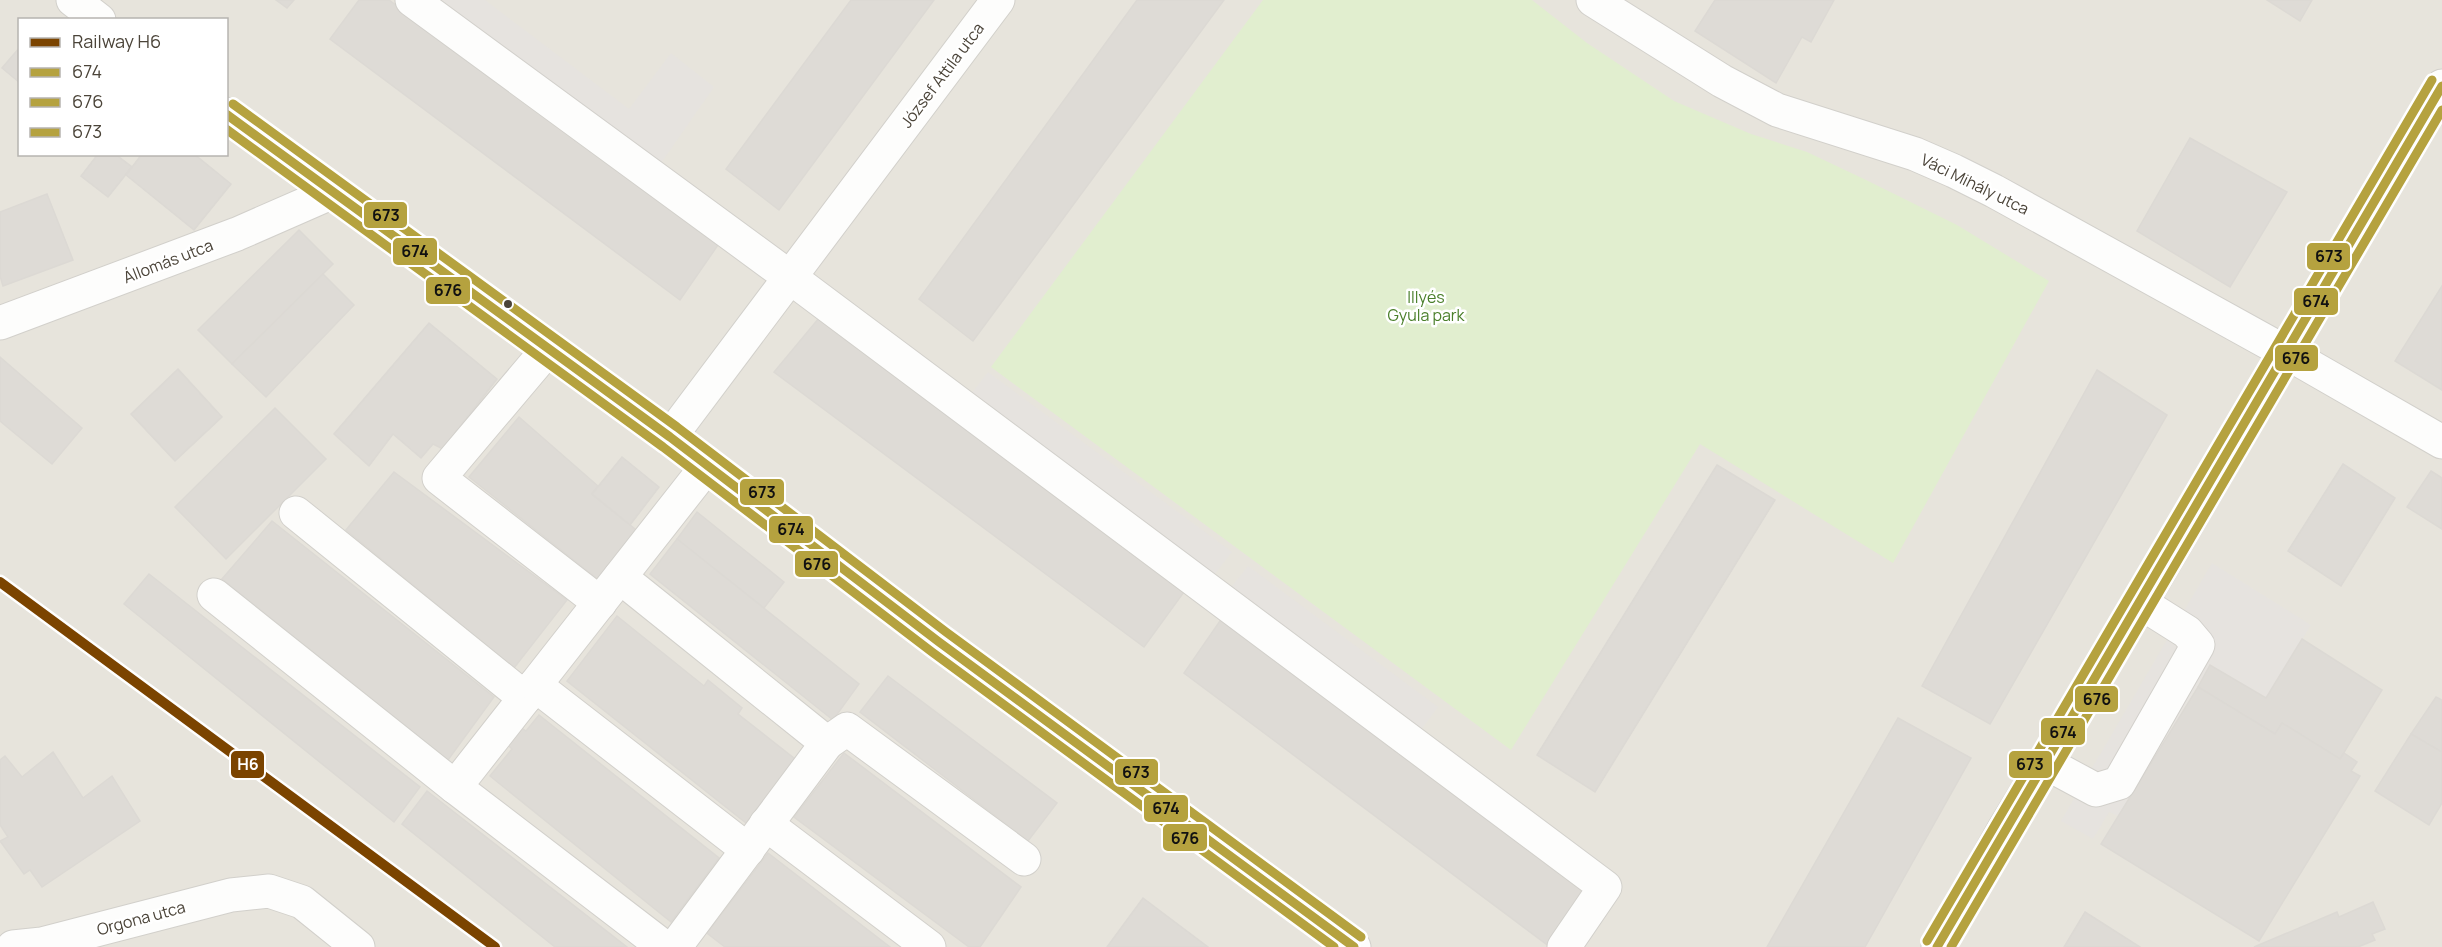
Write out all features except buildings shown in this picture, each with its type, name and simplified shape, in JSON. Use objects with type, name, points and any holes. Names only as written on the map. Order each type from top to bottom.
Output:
[{"type":"street","points":[[73,0],[96,18]]},
{"type":"street","points":[[412,0],[790,278],[1605,887],[1564,947]]},
{"type":"street","name":"József Attila utca","points":[[670,437],[998,0]]},
{"type":"street","name":"Váci Mihály utca","points":[[1604,3],[1722,81],[1777,110],[1915,154],[1954,171],[2287,352],[2442,442]]},
{"type":"street","points":[[1938,946],[2442,86]]},
{"type":"street","points":[[228,115],[670,437],[939,642],[1354,947]]},
{"type":"street","name":"Állomás utca","points":[[0,323],[226,238],[333,192]]},
{"type":"street","points":[[548,349],[439,478],[600,603]]},
{"type":"street","points":[[455,787],[707,466]]},
{"type":"street","points":[[296,513],[530,691],[929,947]]},
{"type":"street","points":[[620,577],[827,742]]},
{"type":"street","points":[[214,595],[455,787],[664,947]]},
{"type":"street","points":[[2044,762],[2096,790],[2119,783],[2198,645],[2187,632],[2141,603]]},
{"type":"street","points":[[675,947],[827,742],[847,729],[1024,859]]},
{"type":"street","name":"Orgona utca","points":[[13,947],[42,944],[231,895],[269,891],[302,902],[358,947]]},
{"type":"shaded area","points":[[0,0],[2442,0],[2442,947],[0,947]]},
{"type":"shaded area","points":[[412,0],[485,0],[629,109],[671,53],[714,87],[652,176]]},
{"type":"shaded area","points":[[988,372],[1232,552],[1204,588],[962,406]]},
{"type":"shaded area","points":[[2212,563],[2311,625],[2266,698],[2210,665],[2118,816],[2109,812],[2093,839],[2061,821]]},
{"type":"shaded area","points":[[1248,566],[1438,707],[1412,742],[1220,601]]},
{"type":"green space","name":"Illyés Gyula park","points":[[1263,0],[1532,0],[1587,43],[1674,101],[1751,134],[1807,152],[1866,180],[1957,225],[2049,281],[1893,563],[1700,444],[1511,750],[991,367]]},
{"type":"rail line","name":"H6","points":[[0,582],[495,947]]},
{"type":"transit line","name":"673","points":[[1927,941],[2432,80]]},
{"type":"transit line","name":"674","points":[[1937,947],[2442,86]]},
{"type":"transit line","name":"673","points":[[233,104],[677,427],[946,632],[1361,937]]},
{"type":"transit line","name":"676","points":[[1951,947],[2442,110]]},
{"type":"transit line","name":"674","points":[[228,115],[670,437],[939,642],[1354,947]]},
{"type":"transit line","name":"676","points":[[228,130],[663,447],[932,652],[1334,947]]}]
